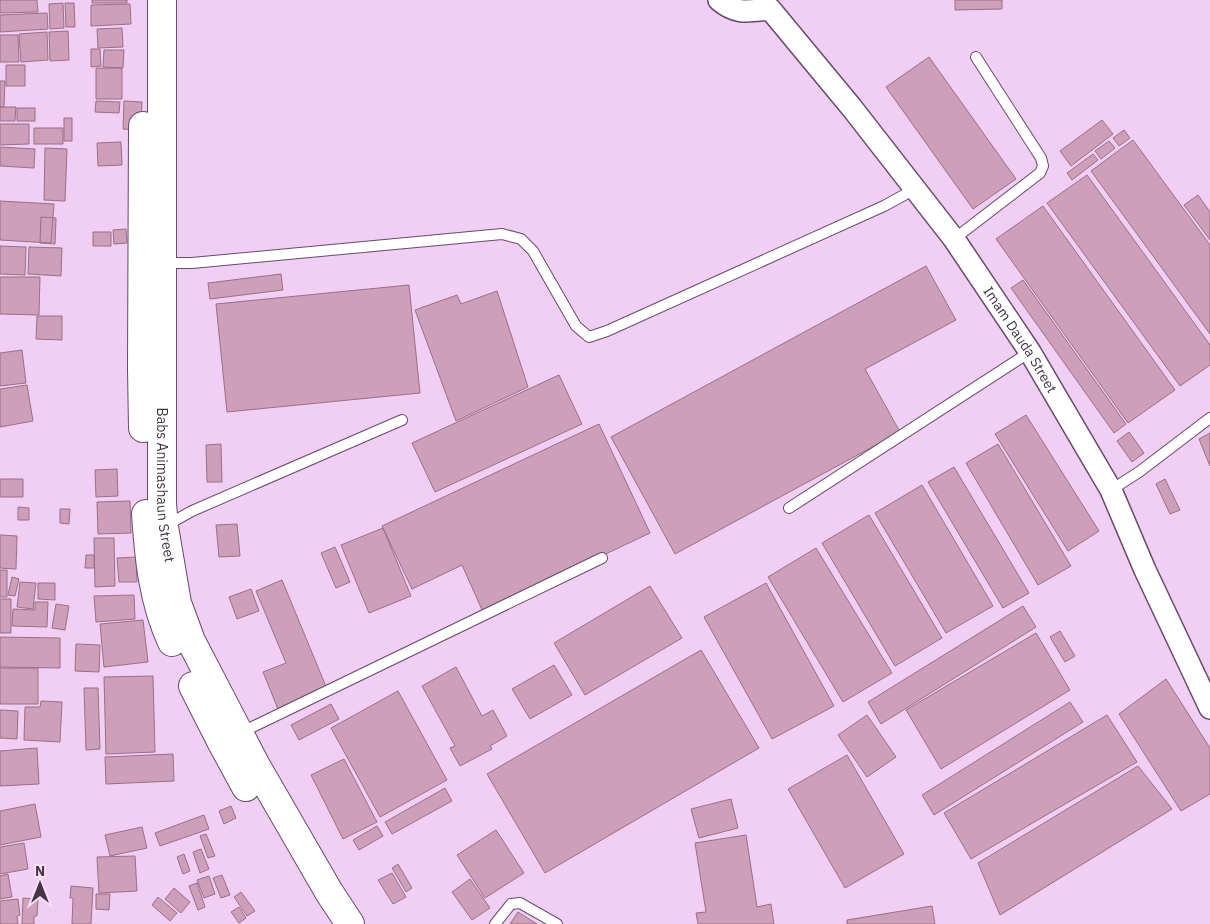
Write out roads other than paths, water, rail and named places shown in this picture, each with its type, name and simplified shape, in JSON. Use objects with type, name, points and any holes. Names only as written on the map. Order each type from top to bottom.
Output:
[{"type":"main road","name":"Babs Animashaun Street","points":[[144,0],[152,309],[162,461],[164,527],[177,603],[191,642],[239,734],[292,830],[350,924]]},
{"type":"main road","name":"Babs Animashaun Street","points":[[162,0],[163,262],[152,309],[142,370],[146,514],[152,579],[158,608],[170,637],[220,741],[327,924]]},
{"type":"street","name":"Imam Dauda Street","points":[[719,0],[726,6],[740,12],[776,4],[852,108],[954,239],[1030,352],[1111,490],[1145,570],[1210,708]]},
{"type":"lane","points":[[954,239],[1040,173],[1043,166],[1041,158],[976,57]]},
{"type":"lane","points":[[163,262],[192,263],[502,234],[521,239],[533,250],[576,326],[590,337],[857,218],[915,189]]},
{"type":"lane","points":[[788,508],[1030,352]]},
{"type":"lane","points":[[1111,490],[1139,472],[1210,418]]},
{"type":"lane","points":[[164,527],[192,511],[402,420]]},
{"type":"lane","points":[[239,734],[602,558]]},
{"type":"lane","points":[[495,924],[510,904],[520,903],[557,924]]}]
